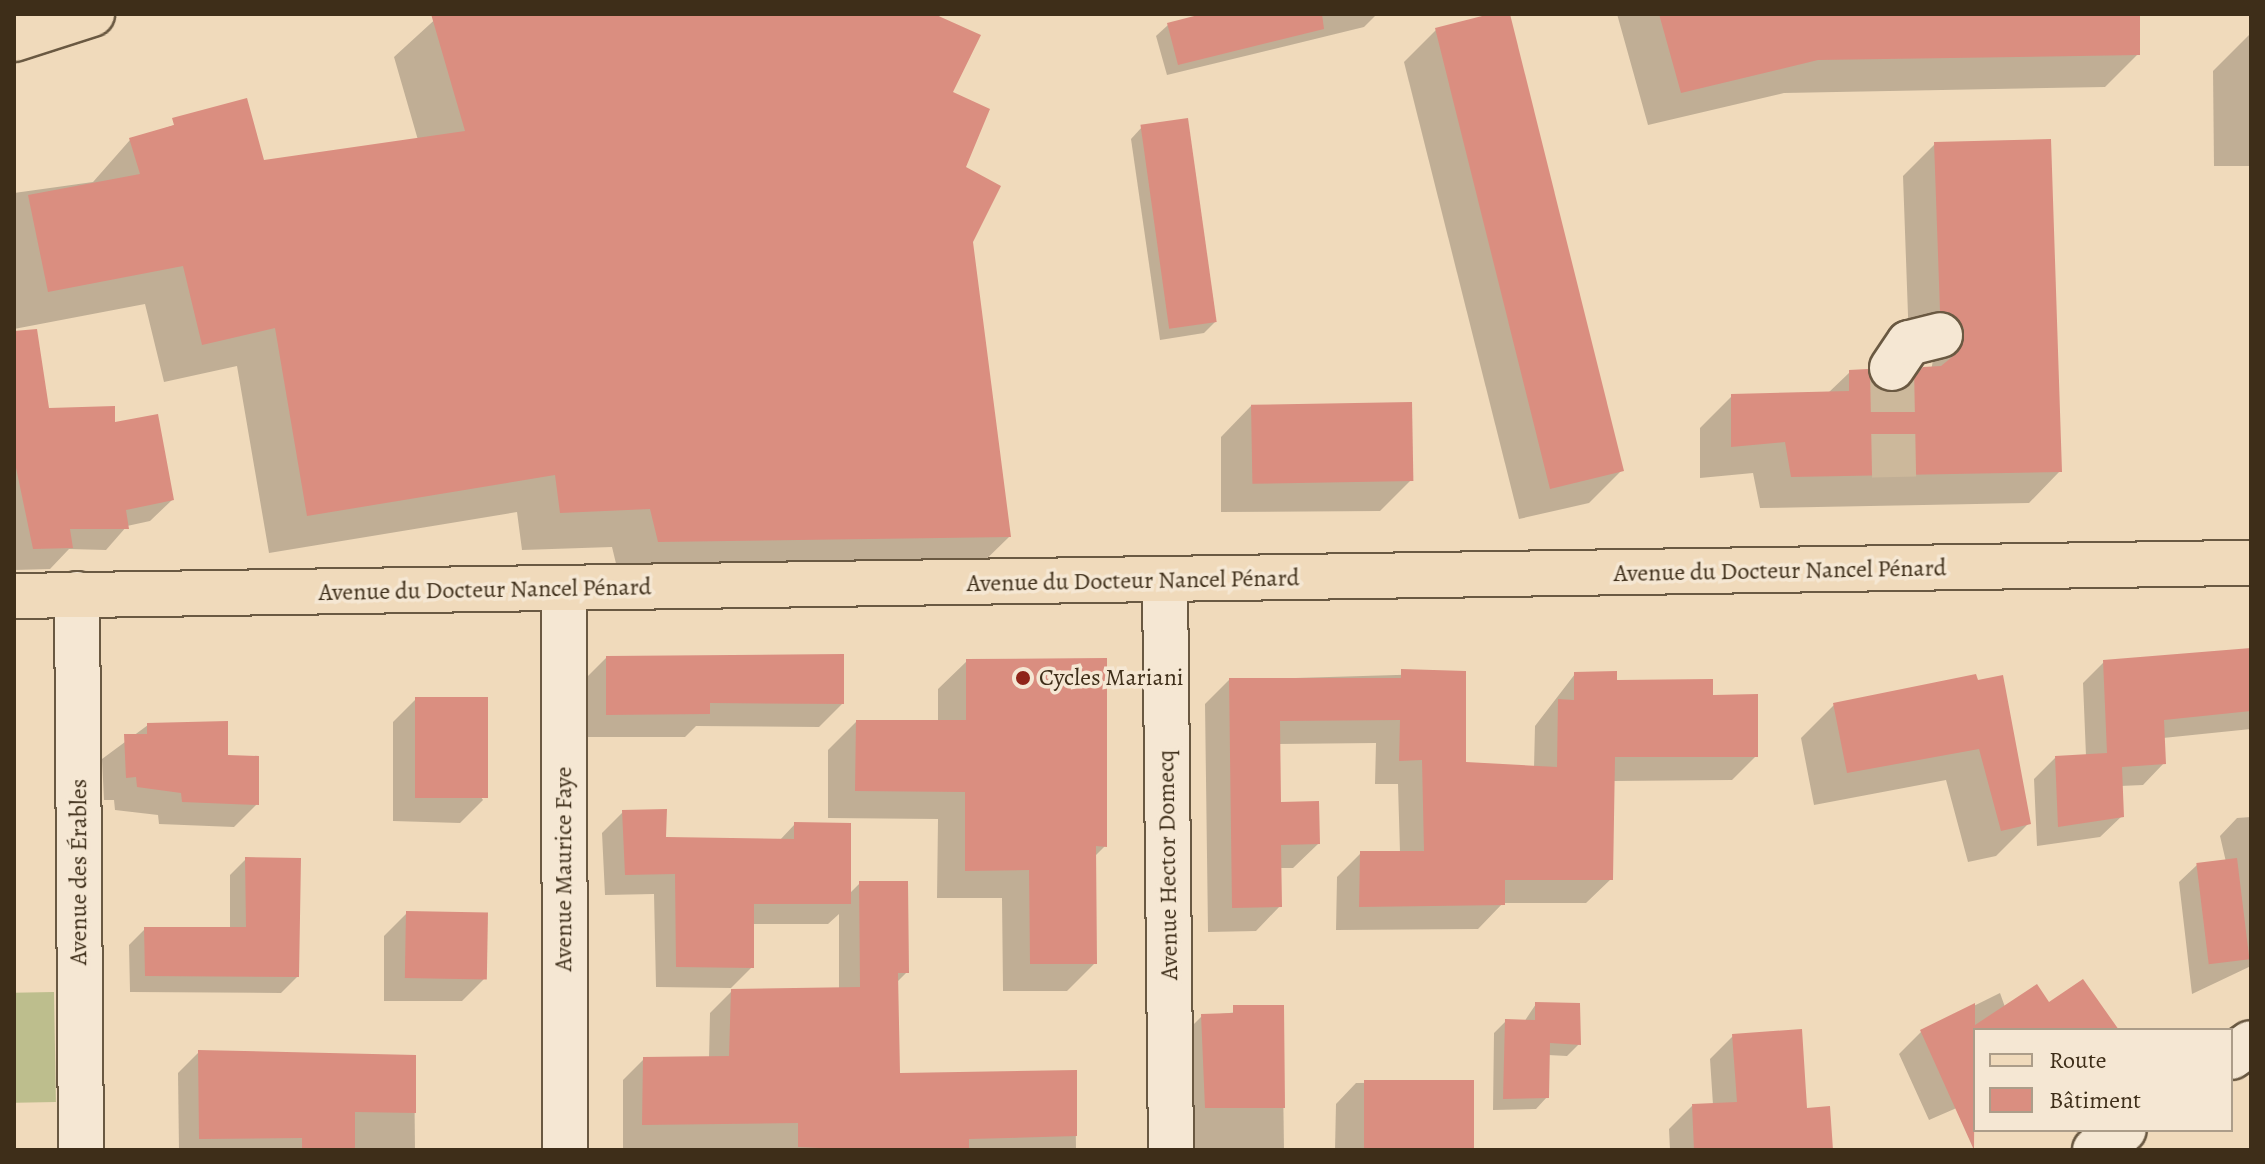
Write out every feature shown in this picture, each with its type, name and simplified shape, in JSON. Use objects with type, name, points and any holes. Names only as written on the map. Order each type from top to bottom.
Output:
[{"type":"main road","points":[[14,39],[92,14]]},
{"type":"main road","name":"Avenue du Docteur Nancel Pénard","points":[[14,596],[2251,563]]},
{"type":"street","points":[[1892,368],[1909,343],[1940,335]]},
{"type":"street","name":"Avenue Hector Domecq","points":[[1165,581],[1171,1150]]},
{"type":"street","name":"Avenue Maurice Faye","points":[[564,589],[565,1150]]},
{"type":"street","name":"Avenue des Érables","points":[[77,594],[81,1150]]},
{"type":"street","points":[[2233,1056],[2251,1043]]},
{"type":"street","points":[[2095,1150],[2121,1132]]},
{"type":"green space","points":[[54,992],[56,1102],[16,1103],[14,993]]},
{"type":"building","points":[[431,14],[934,14],[981,35],[953,92],[990,109],[966,167],[1001,186],[973,242],[1011,537],[658,542],[650,509],[560,513],[555,475],[307,516],[275,328],[202,345],[183,266],[48,292],[28,195],[140,174],[129,138],[174,125],[172,118],[247,98],[264,160],[465,131]]},
{"type":"building","points":[[1202,14],[1322,14],[1324,29],[1178,65],[1167,23]]},
{"type":"building","points":[[1490,14],[1510,14],[1624,471],[1550,489],[1435,28]]},
{"type":"building","points":[[1659,14],[2140,14],[2140,55],[1818,60],[1681,93]]},
{"type":"building","points":[[1188,118],[1217,322],[1169,329],[1140,125]]},
{"type":"building","points":[[2051,139],[2062,472],[1791,477],[1785,442],[1731,447],[1731,394],[1849,391],[1849,370],[1868,369],[1877,388],[1891,393],[1904,390],[1923,367],[1941,366],[1957,353],[1964,328],[1940,311],[1934,142]]},
{"type":"building","points":[[37,329],[49,408],[115,406],[115,422],[158,414],[174,500],[126,510],[129,529],[70,529],[73,548],[33,549],[14,458],[14,331]]},
{"type":"building","points":[[1412,402],[1413,481],[1252,484],[1251,405]]},
{"type":"building","points":[[2251,648],[2251,711],[2164,720],[2166,764],[2122,767],[2124,817],[2058,827],[2055,756],[2107,753],[2103,660]]},
{"type":"building","points":[[844,654],[844,704],[710,703],[710,714],[606,715],[606,656]]},
{"type":"building","points":[[1107,658],[1107,847],[1096,846],[1097,964],[1030,964],[1029,870],[965,871],[965,792],[855,791],[856,720],[966,720],[966,659]]},
{"type":"building","points":[[1401,669],[1466,671],[1466,762],[1557,767],[1558,699],[1574,700],[1574,672],[1617,671],[1617,680],[1713,679],[1713,695],[1758,694],[1758,757],[1615,757],[1613,880],[1505,880],[1505,905],[1359,907],[1360,851],[1424,851],[1422,760],[1399,761],[1400,720],[1280,721],[1281,802],[1319,801],[1320,844],[1281,845],[1282,907],[1232,908],[1229,678],[1401,678]]},
{"type":"building","points":[[1976,674],[1978,680],[2003,675],[2031,824],[2001,831],[1979,749],[1847,773],[1833,703]]},
{"type":"building","points":[[415,697],[488,697],[488,798],[415,798]]},
{"type":"building","points":[[228,721],[228,755],[259,756],[259,805],[182,802],[181,793],[137,787],[136,777],[126,778],[124,734],[147,734],[147,723]]},
{"type":"building","points":[[667,809],[666,837],[794,839],[794,822],[851,823],[851,904],[754,904],[754,968],[676,967],[675,874],[625,875],[622,810]]},
{"type":"building","points":[[245,857],[301,858],[299,977],[145,976],[144,927],[246,927]]},
{"type":"building","points":[[2237,858],[2249,959],[2209,964],[2196,863]]},
{"type":"building","points":[[859,881],[908,881],[909,973],[898,973],[900,1073],[1077,1070],[1077,1136],[969,1139],[969,1150],[865,1150],[798,1147],[798,1123],[642,1125],[643,1057],[729,1056],[731,989],[860,987]]},
{"type":"building","points":[[406,911],[488,912],[487,979],[405,978]]},
{"type":"building","points":[[2083,979],[2118,1028],[1973,1028],[1974,1150],[1920,1030],[1975,1003],[1975,1025],[2037,984],[2049,1002]]},
{"type":"building","points":[[1535,1002],[1580,1003],[1581,1045],[1550,1043],[1549,1098],[1503,1099],[1505,1019],[1535,1020]]},
{"type":"building","points":[[1233,1005],[1284,1005],[1285,1108],[1205,1108],[1201,1014],[1233,1013]]},
{"type":"building","points":[[1802,1029],[1807,1108],[1830,1106],[1833,1150],[1694,1150],[1692,1104],[1737,1102],[1732,1034]]},
{"type":"building","points":[[198,1050],[416,1055],[416,1113],[355,1112],[355,1150],[302,1150],[302,1138],[199,1139]]},
{"type":"building","points":[[1364,1080],[1474,1080],[1474,1150],[1364,1150]]},
{"type":"tunnel","points":[[1892,368],[1894,477]]},
{"type":"place","name":"Cycles Mariani","points":[[1023,678]]}]
